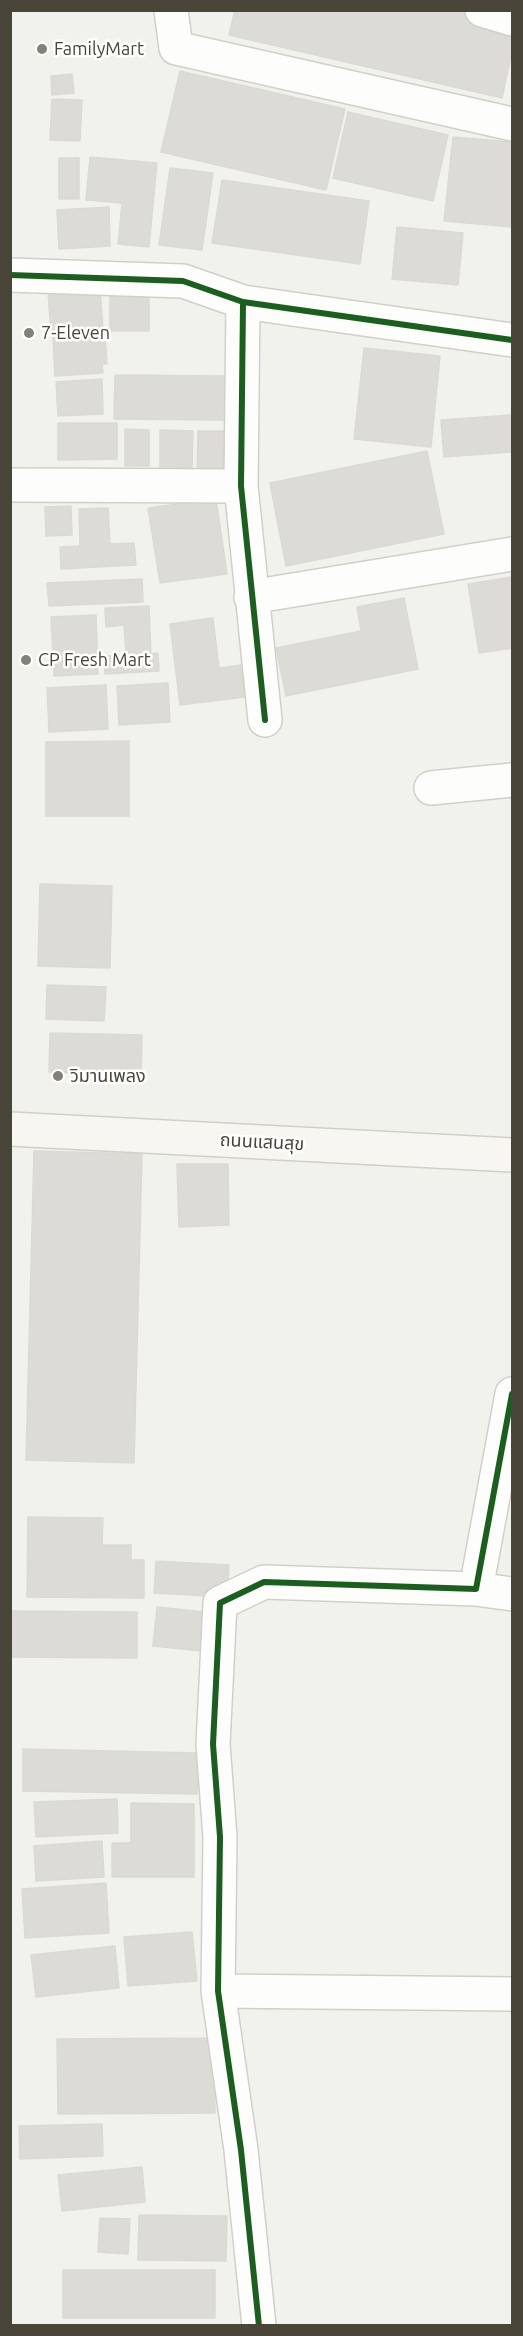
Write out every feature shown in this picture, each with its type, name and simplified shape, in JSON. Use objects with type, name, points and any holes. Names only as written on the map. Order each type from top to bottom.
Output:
[{"type":"main road","name":"ถนนแสนสุข","points":[[10,1129],[513,1155]]},
{"type":"street","points":[[171,10],[176,48],[513,124]]},
{"type":"street","points":[[482,10],[513,19]]},
{"type":"street","points":[[10,275],[183,281],[243,302],[513,340]]},
{"type":"street","points":[[243,302],[241,486],[265,720]]},
{"type":"street","points":[[10,485],[241,486]]},
{"type":"street","points":[[251,597],[513,554]]},
{"type":"street","points":[[431,788],[513,780]]},
{"type":"street","points":[[476,1589],[513,1394]]},
{"type":"street","points":[[259,2325],[241,2150],[218,1991],[220,1837],[213,1744],[220,1603],[264,1582],[476,1589],[513,1594]]},
{"type":"street","points":[[218,1991],[513,1994]]},
{"type":"building","points":[[235,10],[468,10],[512,21],[512,51],[502,98],[229,35]]},
{"type":"building","points":[[180,71],[345,109],[326,190],[161,152]]},
{"type":"building","points":[[72,74],[74,93],[52,95],[51,76]]},
{"type":"building","points":[[52,99],[82,100],[80,141],[50,140]]},
{"type":"building","points":[[348,112],[448,135],[433,201],[333,178]]},
{"type":"building","points":[[453,137],[512,142],[512,227],[444,221]]},
{"type":"building","points":[[90,157],[157,163],[149,247],[118,244],[122,203],[86,200]]},
{"type":"building","points":[[59,158],[79,158],[79,199],[59,199]]},
{"type":"building","points":[[170,168],[213,173],[202,250],[159,245]]},
{"type":"building","points":[[222,180],[369,201],[360,264],[212,243]]},
{"type":"building","points":[[109,207],[110,246],[59,249],[57,210]]},
{"type":"building","points":[[397,227],[463,233],[458,285],[392,279]]},
{"type":"building","points":[[100,287],[103,331],[51,335],[48,291]]},
{"type":"building","points":[[110,288],[149,288],[149,331],[110,331]]},
{"type":"building","points":[[105,334],[107,364],[102,364],[103,373],[55,376],[53,337]]},
{"type":"building","points":[[364,348],[440,356],[431,447],[354,439]]},
{"type":"building","points":[[115,375],[226,376],[226,420],[114,419]]},
{"type":"building","points":[[102,379],[103,414],[58,416],[56,382]]},
{"type":"building","points":[[512,415],[512,452],[444,457],[441,420]]},
{"type":"building","points":[[58,423],[117,423],[117,459],[58,460]]},
{"type":"building","points":[[125,429],[149,430],[149,466],[125,466]]},
{"type":"building","points":[[160,430],[193,431],[192,470],[160,469]]},
{"type":"building","points":[[198,431],[231,431],[231,473],[197,473]]},
{"type":"building","points":[[427,451],[444,534],[286,566],[270,483]]},
{"type":"building","points":[[216,499],[227,574],[160,583],[148,508]]},
{"type":"building","points":[[71,506],[72,535],[46,536],[45,507]]},
{"type":"building","points":[[108,508],[110,544],[134,543],[136,565],[61,569],[60,547],[80,546],[79,509]]},
{"type":"building","points":[[512,577],[512,648],[479,653],[468,584]]},
{"type":"building","points":[[142,579],[143,602],[49,606],[47,583]]},
{"type":"building","points":[[404,598],[418,669],[286,696],[276,648],[361,631],[357,607]]},
{"type":"building","points":[[149,606],[151,654],[158,653],[159,671],[105,674],[104,656],[126,655],[124,625],[106,627],[105,608]]},
{"type":"building","points":[[96,615],[98,674],[54,676],[51,617]]},
{"type":"building","points":[[213,618],[219,668],[241,665],[245,697],[180,705],[170,624]]},
{"type":"building","points":[[168,683],[170,722],[119,725],[117,686]]},
{"type":"building","points":[[106,685],[108,729],[49,732],[47,688]]},
{"type":"building","points":[[129,741],[129,816],[46,816],[46,742]]},
{"type":"building","points":[[40,884],[112,886],[110,968],[38,966]]},
{"type":"building","points":[[47,985],[106,987],[104,1021],[46,1019]]},
{"type":"building","points":[[50,1033],[142,1035],[141,1075],[49,1072]]},
{"type":"building","points":[[34,1151],[142,1154],[134,1463],[26,1460]]},
{"type":"building","points":[[177,1164],[228,1164],[229,1225],[179,1227]]},
{"type":"building","points":[[28,1517],[103,1518],[102,1545],[131,1545],[131,1560],[144,1560],[144,1598],[27,1597]]},
{"type":"building","points":[[156,1561],[229,1565],[227,1597],[154,1593]]},
{"type":"building","points":[[157,1607],[215,1613],[211,1652],[153,1646]]},
{"type":"building","points":[[12,1611],[137,1612],[137,1658],[12,1657]]},
{"type":"building","points":[[23,1749],[198,1753],[197,1794],[23,1791]]},
{"type":"building","points":[[117,1799],[118,1833],[36,1837],[34,1802]]},
{"type":"building","points":[[131,1803],[194,1804],[194,1877],[112,1877],[112,1843],[131,1843]]},
{"type":"building","points":[[102,1841],[104,1877],[36,1881],[34,1846]]},
{"type":"building","points":[[106,1883],[109,1933],[25,1938],[22,1889]]},
{"type":"building","points":[[192,1932],[197,1981],[128,1986],[124,1937]]},
{"type":"building","points":[[115,1946],[119,1988],[36,1997],[31,1955]]},
{"type":"building","points":[[214,2038],[215,2113],[58,2114],[57,2039]]},
{"type":"building","points":[[102,2124],[103,2156],[20,2159],[19,2126]]},
{"type":"building","points":[[142,2167],[145,2202],[62,2211],[58,2175]]},
{"type":"building","points":[[139,2215],[227,2216],[226,2261],[138,2260]]},
{"type":"building","points":[[100,2218],[130,2219],[128,2254],[98,2252]]},
{"type":"building","points":[[63,2270],[215,2270],[215,2318],[63,2318]]},
{"type":"cycle path","points":[[10,275],[183,281],[243,302],[512,340]]},
{"type":"cycle path","points":[[243,302],[241,486],[265,720]]},
{"type":"cycle path","points":[[259,2326],[241,2150],[218,1991],[220,1837],[213,1744],[220,1603],[264,1582],[476,1589],[512,1394]]},
{"type":"place","name":"FamilyMart","points":[[42,49]]},
{"type":"place","name":"7-Eleven","points":[[29,333]]},
{"type":"place","name":"CP Fresh Mart","points":[[26,660]]},
{"type":"place","name":"วิมานเพลง","points":[[58,1076]]}]
